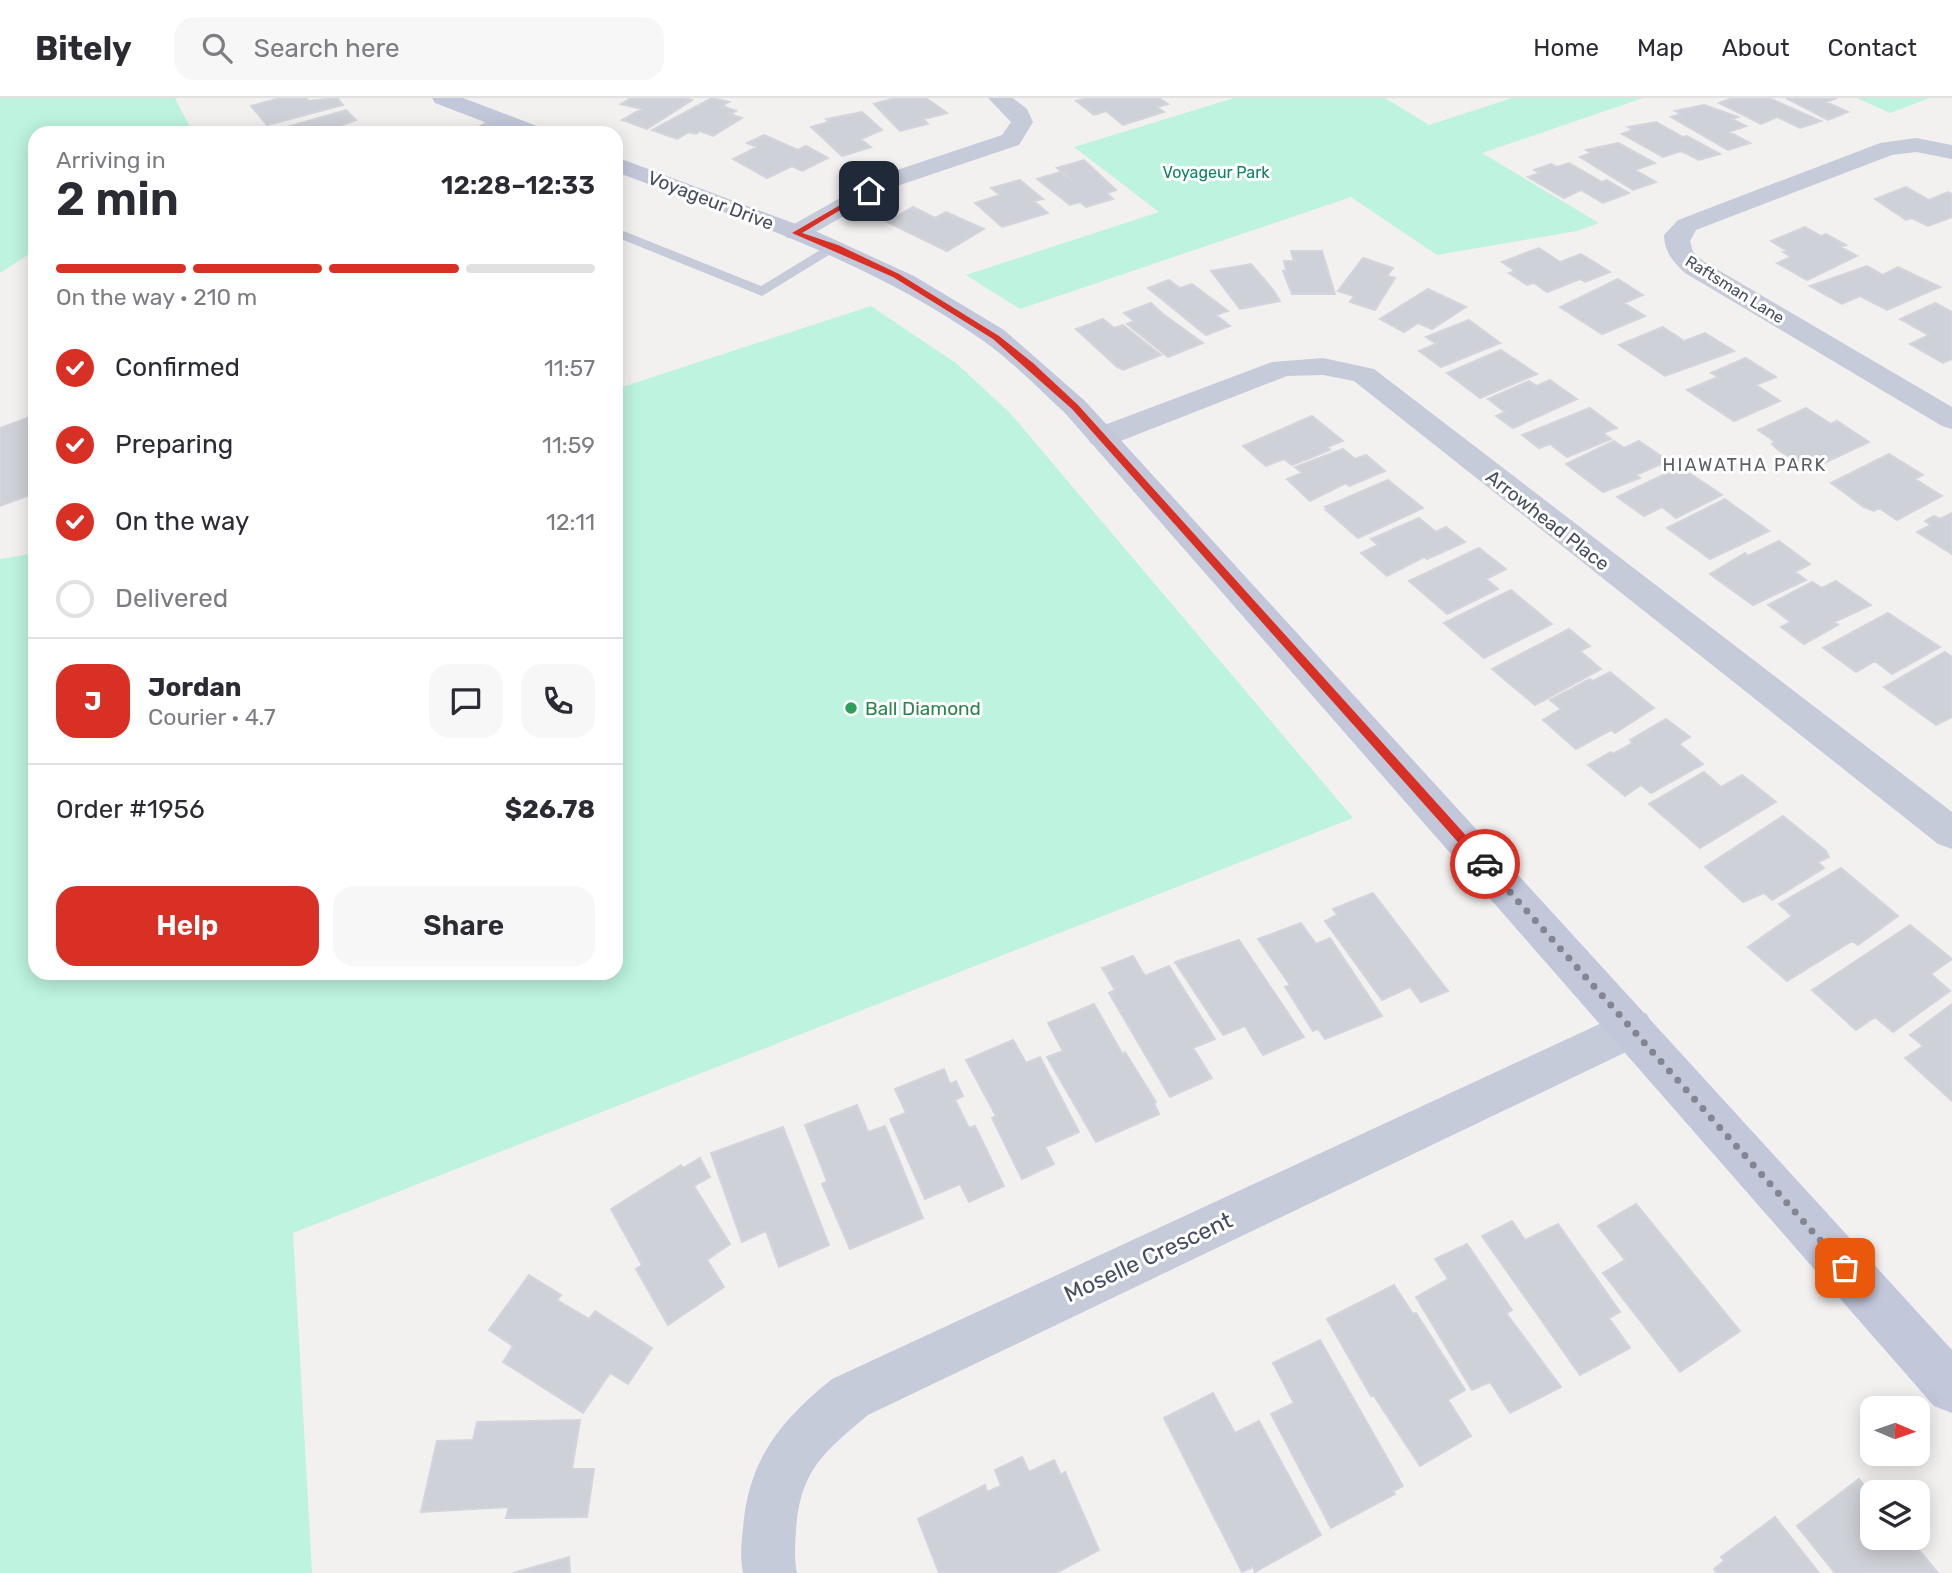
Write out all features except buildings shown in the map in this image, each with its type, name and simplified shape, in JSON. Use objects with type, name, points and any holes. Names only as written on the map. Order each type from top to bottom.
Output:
[{"type":"street","points":[[443,98],[515,126]]},
{"type":"street","points":[[796,233],[888,181],[1011,140],[1022,122],[1019,114],[999,98]]},
{"type":"street","name":"Raftsman Lane","points":[[1952,152],[1916,145],[1888,148],[1687,225],[1677,235],[1677,245],[1682,256],[1694,267],[1952,420]]},
{"type":"street","name":"Voyageur Drive","points":[[623,167],[835,247],[896,276],[996,338],[1075,407],[1952,1388]]},
{"type":"street","name":"Arrowhead Place","points":[[1102,438],[1282,368],[1313,364],[1342,367],[1364,375],[1952,833]]},
{"type":"street","name":"Moselle Crescent","points":[[770,1573],[769,1513],[783,1464],[815,1425],[850,1397],[1632,1028]]},
{"type":"lane","points":[[487,126],[499,120]]},
{"type":"lane","points":[[623,235],[762,292],[835,247]]},
{"type":"green space","points":[[0,98],[175,98],[189,126],[28,126],[28,255],[0,273]]},
{"type":"green space","name":"Voyageur Park","points":[[1234,98],[1385,98],[1429,125],[1512,98],[1643,98],[1482,153],[1599,223],[1577,231],[1437,255],[1351,197],[1020,309],[966,275],[1159,212],[1074,147]]},
{"type":"green space","points":[[1857,98],[1930,98],[1890,113]]},
{"type":"green space","points":[[871,306],[956,363],[1010,413],[1353,818],[293,1233],[312,1573],[0,1573],[0,559],[28,554],[28,980],[623,980],[623,387]]},
{"type":"way so far","points":[[1485,864],[1845,1268]]},
{"type":"place","name":"Ball Diamond","points":[[851,708]]},
{"type":"district","name":"HIAWATHA PARK","points":[[1745,465]]},
{"type":"route","points":[[869,191],[796,233],[835,247],[896,276],[957,312],[1030,365],[1075,407],[1485,864]]}]
